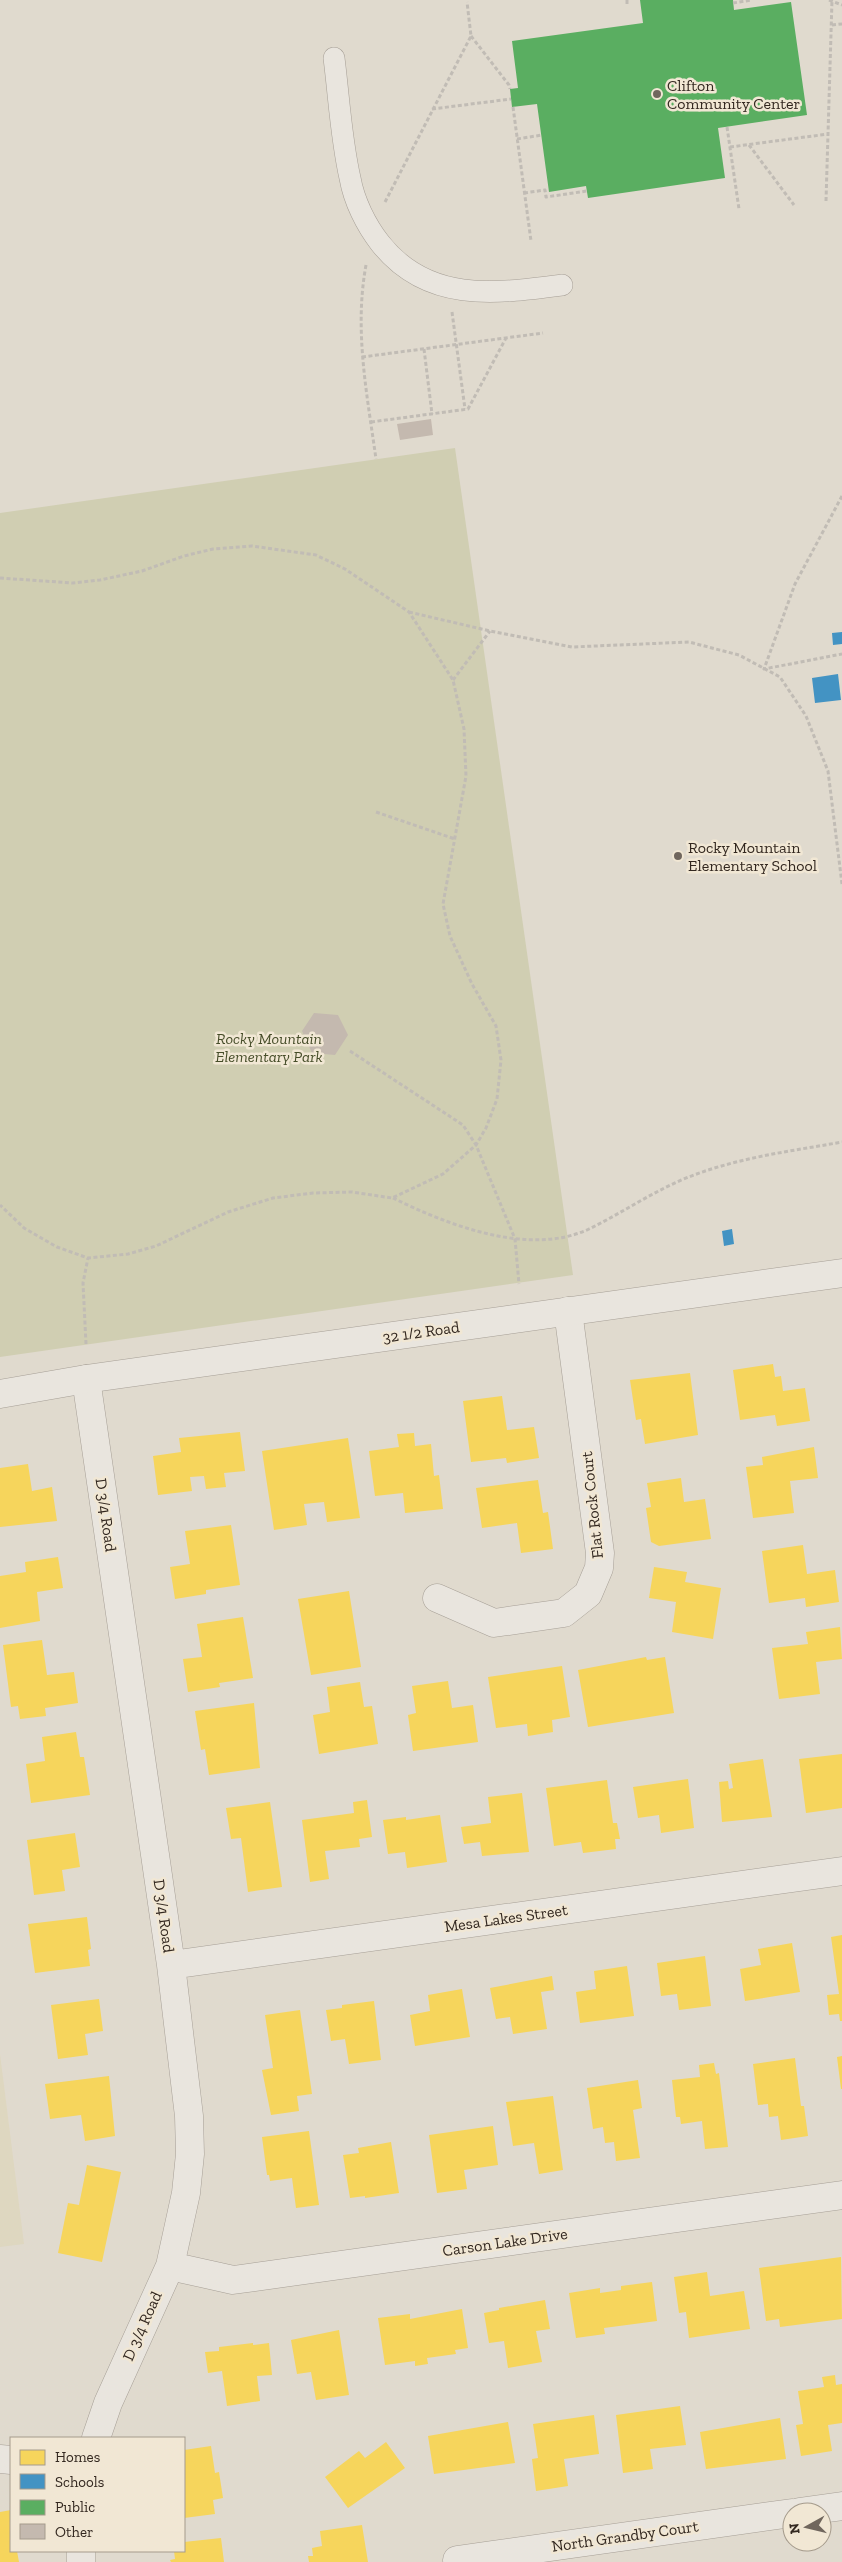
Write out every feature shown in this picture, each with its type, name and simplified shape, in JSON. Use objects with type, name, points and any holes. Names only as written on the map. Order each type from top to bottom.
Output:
[{"type":"street","points":[[334,58],[350,178],[358,206],[374,235],[392,259],[417,277],[449,289],[489,292],[562,285]]},
{"type":"street","name":"32 1/2 Road","points":[[0,1394],[86,1380],[842,1273]]},
{"type":"street","name":"Flat Rock Court","points":[[437,1598],[494,1623],[564,1613],[588,1594],[595,1582],[600,1553],[568,1311]]},
{"type":"street","name":"D 3/4 Road","points":[[86,1380],[171,1965],[189,2116],[190,2154],[179,2230],[170,2266],[108,2403],[96,2437]]},
{"type":"street","name":"Mesa Lakes Street","points":[[171,1965],[842,1871]]},
{"type":"street","name":"Carson Lake Drive","points":[[170,2266],[233,2280],[842,2195]]},
{"type":"street","name":"North Grandby Court","points":[[457,2560],[782,2514]]},
{"type":"path","points":[[626,0],[627,6]]},
{"type":"path","points":[[733,3],[752,0]]},
{"type":"path","points":[[826,201],[832,25],[831,0],[842,5]]},
{"type":"path","points":[[467,2],[471,36],[509,84],[510,89]]},
{"type":"path","points":[[832,25],[842,24]]},
{"type":"path","points":[[383,206],[471,36]]},
{"type":"path","points":[[432,109],[511,99]]},
{"type":"path","points":[[512,107],[531,241]]},
{"type":"path","points":[[727,126],[739,209]]},
{"type":"path","points":[[730,148],[828,134]]},
{"type":"path","points":[[516,139],[542,135]]},
{"type":"path","points":[[748,145],[794,205]]},
{"type":"path","points":[[524,193],[545,190],[546,196],[587,191]]},
{"type":"path","points":[[366,263],[360,320],[362,357],[376,459]]},
{"type":"path","points":[[452,306],[465,410]]},
{"type":"path","points":[[362,357],[543,333]]},
{"type":"path","points":[[465,410],[507,338]]},
{"type":"path","points":[[424,349],[432,414]]},
{"type":"path","points":[[371,422],[465,410]]},
{"type":"path","points":[[764,669],[795,584],[842,496]]},
{"type":"path","points":[[0,578],[73,583],[100,580],[142,571],[203,551],[252,546],[316,555],[345,569],[409,612],[490,631],[572,647],[689,642],[739,655],[780,677],[806,716],[828,771],[842,884]]},
{"type":"path","points":[[392,1198],[443,1174],[476,1144],[486,1128],[497,1099],[501,1060],[496,1026],[472,984],[450,936],[443,904],[466,776],[464,729],[453,680],[409,612]]},
{"type":"path","points":[[453,680],[490,631]]},
{"type":"path","points":[[764,669],[842,654]]},
{"type":"path","points":[[376,812],[455,839]]},
{"type":"path","points":[[350,1050],[463,1125],[476,1144],[515,1239],[519,1284]]},
{"type":"path","points":[[0,1205],[24,1228],[57,1247],[88,1258],[128,1254],[156,1246],[228,1212],[274,1198],[313,1193],[352,1192],[392,1198],[420,1211],[473,1230],[515,1239],[558,1238],[587,1230],[692,1176],[741,1160],[842,1142]]},
{"type":"path","points":[[86,1344],[83,1283],[88,1258]]},
{"type":"shaded area","points":[[0,2054],[24,2244],[0,2247]]},
{"type":"green space","name":"Rocky Mountain Elementary Park","points":[[455,448],[573,1275],[0,1357],[0,513]]},
{"type":"building: Homes","points":[[773,1364],[775,1377],[781,1376],[783,1391],[805,1388],[810,1421],[777,1426],[775,1415],[740,1420],[733,1370]]},
{"type":"building: Homes","points":[[690,1373],[698,1435],[645,1444],[641,1419],[636,1420],[630,1380]]},
{"type":"building: Homes","points":[[502,1396],[507,1430],[534,1427],[539,1458],[507,1463],[506,1458],[471,1462],[463,1401]]},
{"type":"building: Homes","points":[[240,1432],[245,1471],[224,1473],[226,1487],[206,1489],[204,1476],[190,1477],[192,1491],[158,1495],[153,1456],[181,1452],[179,1438]]},
{"type":"building: Homes","points":[[414,1433],[415,1446],[431,1444],[434,1476],[439,1475],[443,1509],[405,1513],[403,1493],[375,1496],[369,1451],[399,1447],[397,1434]]},
{"type":"building: Homes","points":[[348,1438],[360,1518],[327,1522],[324,1502],[304,1504],[307,1525],[274,1530],[262,1451]]},
{"type":"building: Homes","points":[[814,1447],[818,1478],[790,1481],[794,1513],[753,1518],[746,1467],[763,1465],[762,1457]]},
{"type":"building: Homes","points":[[28,1464],[32,1491],[52,1487],[57,1521],[0,1527],[0,1468]]},
{"type":"building: Homes","points":[[681,1478],[684,1502],[705,1499],[711,1539],[659,1546],[651,1542],[646,1508],[651,1507],[647,1483]]},
{"type":"building: Homes","points":[[538,1480],[543,1513],[548,1512],[553,1549],[521,1553],[517,1523],[482,1528],[476,1488]]},
{"type":"building: Homes","points":[[231,1525],[240,1585],[206,1590],[206,1594],[175,1599],[170,1567],[190,1564],[185,1531]]},
{"type":"building: Homes","points":[[803,1545],[807,1574],[835,1570],[839,1602],[806,1607],[805,1598],[769,1603],[762,1551]]},
{"type":"building: Homes","points":[[58,1557],[63,1588],[37,1592],[40,1621],[0,1628],[0,1576],[26,1572],[25,1562]]},
{"type":"building: Homes","points":[[654,1567],[687,1572],[685,1582],[721,1588],[713,1639],[672,1632],[676,1602],[649,1598]]},
{"type":"building: Homes","points":[[349,1591],[361,1667],[311,1675],[298,1599]]},
{"type":"building: Homes","points":[[243,1617],[253,1678],[219,1683],[220,1687],[188,1692],[183,1659],[202,1657],[197,1624]]},
{"type":"building: Homes","points":[[840,1627],[842,1659],[816,1662],[820,1694],[779,1699],[772,1648],[808,1644],[806,1632]]},
{"type":"building: Homes","points":[[42,1640],[47,1675],[74,1672],[78,1703],[45,1708],[46,1716],[20,1719],[18,1706],[11,1707],[3,1645]]},
{"type":"building: Homes","points":[[646,1657],[647,1660],[665,1657],[674,1713],[588,1727],[578,1670]]},
{"type":"building: Homes","points":[[562,1666],[570,1717],[552,1720],[553,1732],[528,1736],[527,1724],[496,1728],[488,1677]]},
{"type":"building: Homes","points":[[448,1681],[452,1708],[473,1705],[478,1742],[413,1751],[408,1715],[416,1713],[412,1686]]},
{"type":"building: Homes","points":[[360,1682],[364,1707],[372,1706],[378,1744],[319,1754],[313,1715],[330,1712],[327,1687]]},
{"type":"building: Homes","points":[[254,1703],[260,1768],[209,1775],[205,1749],[201,1750],[195,1711]]},
{"type":"building: Homes","points":[[76,1732],[80,1757],[84,1757],[90,1795],[31,1803],[26,1764],[45,1761],[42,1737]]},
{"type":"building: Homes","points":[[842,1754],[842,1808],[806,1813],[799,1759]]},
{"type":"building: Homes","points":[[763,1759],[772,1817],[722,1822],[719,1782],[728,1781],[729,1789],[733,1788],[729,1764]]},
{"type":"building: Homes","points":[[688,1779],[694,1828],[661,1833],[659,1815],[638,1818],[633,1787]]},
{"type":"building: Homes","points":[[607,1780],[613,1823],[617,1823],[620,1839],[615,1839],[616,1849],[583,1853],[581,1842],[554,1846],[546,1788]]},
{"type":"building: Homes","points":[[522,1793],[529,1852],[482,1856],[480,1842],[464,1844],[461,1827],[491,1823],[488,1797]]},
{"type":"building: Homes","points":[[367,1800],[372,1837],[359,1839],[360,1847],[325,1851],[329,1879],[310,1882],[302,1820],[354,1813],[353,1802]]},
{"type":"building: Homes","points":[[270,1802],[282,1887],[248,1892],[241,1838],[231,1839],[226,1808]]},
{"type":"building: Homes","points":[[440,1815],[447,1862],[407,1868],[405,1852],[388,1854],[383,1820],[406,1817],[406,1820]]},
{"type":"building: Homes","points":[[75,1833],[80,1867],[62,1870],[65,1891],[34,1895],[27,1840]]},
{"type":"building: Homes","points":[[87,1917],[91,1949],[88,1950],[90,1966],[35,1973],[28,1924]]},
{"type":"building: Homes","points":[[842,1935],[842,2021],[840,2021],[839,2014],[829,2015],[827,1995],[839,1994],[831,1937]]},
{"type":"building: Homes","points":[[792,1943],[800,1992],[745,2001],[740,1969],[761,1965],[758,1949]]},
{"type":"building: Homes","points":[[705,1956],[711,2006],[679,2010],[677,1994],[661,1996],[657,1963]]},
{"type":"building: Homes","points":[[627,1966],[634,2016],[580,2023],[576,1992],[596,1989],[594,1971]]},
{"type":"building: Homes","points":[[552,1976],[554,1990],[541,1992],[547,2029],[513,2034],[510,2017],[496,2019],[490,1988]]},
{"type":"building: Homes","points":[[462,1989],[470,2037],[415,2046],[410,2015],[430,2011],[428,1995]]},
{"type":"building: Homes","points":[[99,1999],[103,2031],[85,2034],[88,2055],[58,2059],[51,2005]]},
{"type":"building: Homes","points":[[374,2001],[381,2060],[349,2064],[345,2039],[331,2041],[326,2010],[342,2008],[342,2005]]},
{"type":"building: Homes","points":[[300,2010],[312,2094],[297,2096],[299,2111],[271,2115],[262,2070],[273,2068],[265,2015]]},
{"type":"building: Homes","points":[[842,2056],[842,2089],[841,2089],[837,2057]]},
{"type":"building: Homes","points":[[795,2058],[801,2106],[804,2106],[808,2136],[781,2140],[778,2116],[769,2117],[768,2104],[758,2105],[753,2064]]},
{"type":"building: Homes","points":[[714,2063],[716,2074],[719,2073],[728,2147],[705,2149],[702,2121],[681,2124],[680,2117],[676,2117],[672,2080],[700,2077],[699,2065]]},
{"type":"building: Homes","points":[[109,2076],[115,2136],[85,2141],[81,2115],[50,2119],[45,2084]]},
{"type":"building: Homes","points":[[638,2080],[642,2108],[633,2110],[640,2158],[616,2161],[614,2142],[605,2143],[603,2127],[593,2129],[587,2088]]},
{"type":"building: Homes","points":[[553,2096],[563,2170],[539,2174],[534,2143],[513,2146],[506,2102]]},
{"type":"building: Homes","points":[[493,2126],[498,2165],[464,2170],[467,2189],[437,2193],[429,2135]]},
{"type":"building: Homes","points":[[309,2131],[319,2205],[296,2208],[292,2178],[270,2181],[269,2175],[267,2175],[262,2137]]},
{"type":"building: Homes","points":[[391,2142],[399,2193],[365,2198],[365,2196],[350,2198],[343,2155],[359,2153],[358,2148]]},
{"type":"building: Homes","points":[[87,2165],[121,2172],[102,2262],[58,2253],[68,2203],[79,2205]]},
{"type":"building: Homes","points":[[841,2257],[842,2319],[780,2327],[779,2319],[766,2321],[759,2268]]},
{"type":"building: Homes","points":[[707,2272],[710,2296],[744,2291],[750,2329],[689,2338],[686,2312],[679,2313],[674,2277]]},
{"type":"building: Homes","points":[[652,2282],[657,2321],[604,2328],[605,2334],[576,2338],[569,2293],[600,2288],[600,2293],[621,2290],[621,2286]]},
{"type":"building: Homes","points":[[545,2300],[550,2329],[536,2331],[542,2362],[508,2368],[504,2341],[489,2343],[484,2313],[499,2310],[499,2308]]},
{"type":"building: Homes","points":[[462,2309],[468,2348],[455,2350],[456,2354],[427,2358],[428,2364],[415,2366],[415,2361],[385,2365],[378,2318],[410,2314],[410,2319]]},
{"type":"building: Homes","points":[[339,2330],[349,2395],[316,2400],[311,2372],[297,2374],[291,2340]]},
{"type":"building: Homes","points":[[253,2343],[253,2345],[269,2343],[272,2375],[257,2376],[260,2401],[227,2406],[222,2371],[208,2373],[205,2352],[219,2351],[219,2347]]},
{"type":"building: Homes","points":[[835,2375],[836,2385],[842,2384],[842,2423],[828,2425],[832,2451],[801,2456],[796,2425],[803,2424],[798,2391],[824,2387],[822,2377]]},
{"type":"building: Homes","points":[[680,2406],[686,2445],[650,2449],[653,2469],[623,2473],[616,2415]]},
{"type":"building: Homes","points":[[594,2415],[599,2454],[564,2459],[568,2486],[536,2491],[532,2459],[538,2458],[533,2424]]},
{"type":"building: Homes","points":[[780,2418],[786,2459],[706,2469],[700,2432]]},
{"type":"building: Homes","points":[[508,2422],[515,2463],[434,2474],[428,2436]]},
{"type":"building: Homes","points":[[386,2442],[405,2468],[348,2508],[325,2477],[359,2451],[365,2458]]},
{"type":"building: Homes","points":[[211,2446],[215,2473],[219,2472],[223,2498],[213,2500],[215,2514],[185,2518],[185,2450]]},
{"type":"building: Homes","points":[[10,2510],[10,2552],[17,2552],[19,2562],[0,2562],[0,2512]]},
{"type":"building: Homes","points":[[362,2525],[368,2562],[309,2562],[308,2556],[313,2556],[312,2548],[322,2546],[320,2531]]},
{"type":"building: Homes","points":[[221,2538],[224,2562],[171,2562],[170,2560],[175,2559],[174,2552],[185,2552],[185,2542]]},
{"type":"building: Schools","points":[[842,632],[842,644],[833,645],[832,633]]},
{"type":"building: Schools","points":[[838,674],[841,700],[815,703],[812,678]]},
{"type":"building: Schools","points":[[732,1229],[734,1244],[724,1246],[722,1231]]},
{"type":"building: Public","name":"Clifton Community Center","points":[[640,0],[733,0],[734,10],[791,2],[807,115],[718,128],[725,178],[588,198],[586,186],[549,192],[537,104],[512,107],[510,89],[518,88],[512,41],[643,23]]},
{"type":"building: Other","points":[[431,419],[433,435],[400,440],[397,424]]},
{"type":"building: Other","points":[[314,1013],[338,1015],[348,1035],[335,1055],[312,1053],[302,1031]]},
{"type":"place","name":"Clifton Community Center","points":[[657,94]]},
{"type":"place","name":"Rocky Mountain Elementary School","points":[[678,856]]}]
